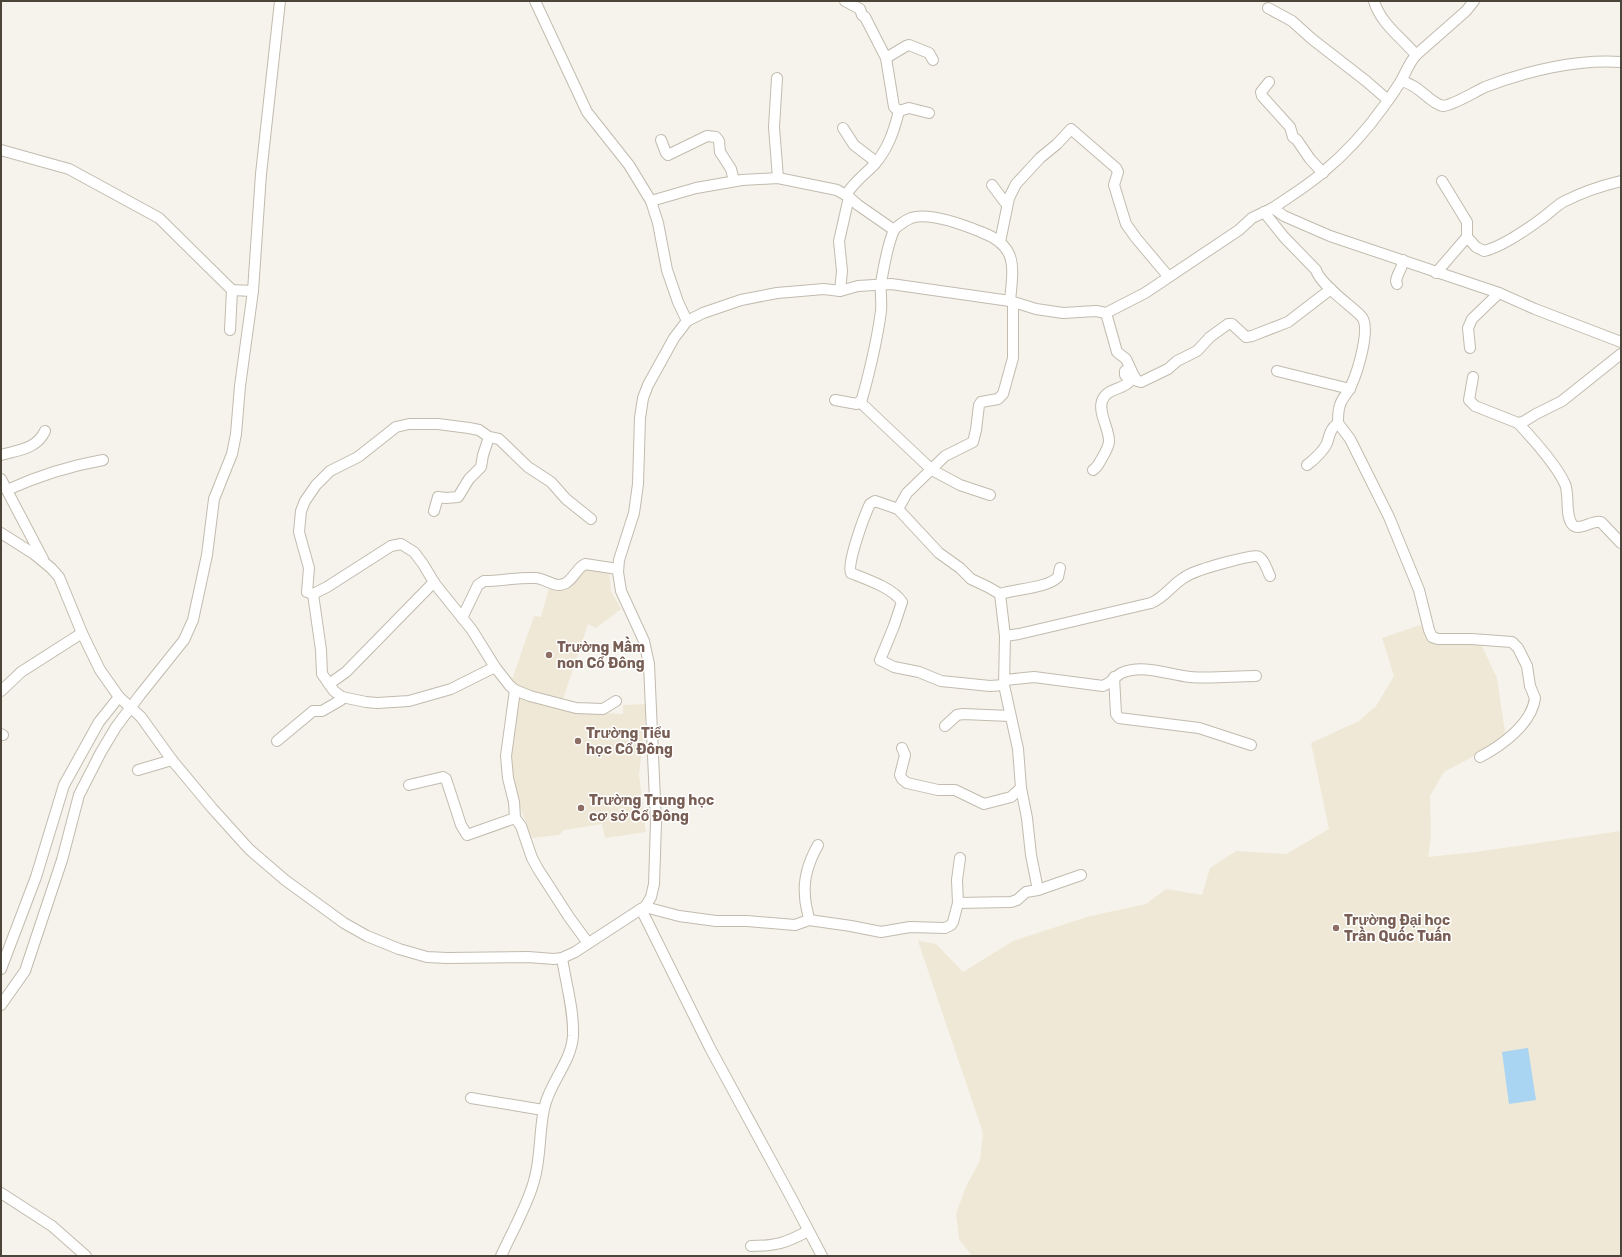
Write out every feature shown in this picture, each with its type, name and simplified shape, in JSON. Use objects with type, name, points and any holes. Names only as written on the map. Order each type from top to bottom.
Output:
[{"type":"street","points":[[1,969],[36,877],[64,785],[98,722],[125,702],[184,640],[193,620],[207,555],[214,499],[234,446],[253,291],[261,174],[280,1]]},
{"type":"street","points":[[534,1],[587,112],[629,164],[651,201],[658,223],[667,270],[678,302],[687,321]]},
{"type":"street","points":[[845,1],[860,9],[862,15],[866,17],[886,58],[894,107],[899,111]]},
{"type":"street","points":[[1374,1],[1376,9],[1385,22],[1416,55]]},
{"type":"street","points":[[1267,211],[1323,172],[1366,128],[1388,100],[1416,55],[1466,11],[1474,1]]},
{"type":"street","points":[[1268,8],[1292,21],[1388,100]]},
{"type":"street","points":[[886,58],[909,45],[929,53],[933,60]]},
{"type":"street","points":[[1401,81],[1410,83],[1437,104],[1443,106],[1504,80],[1538,70],[1588,63],[1621,62]]},
{"type":"street","points":[[777,78],[774,128],[778,178]]},
{"type":"street","points":[[1269,82],[1261,92],[1262,96],[1290,127],[1293,137],[1297,140],[1310,159],[1323,172]]},
{"type":"street","points":[[899,111],[909,108],[929,113]]},
{"type":"street","points":[[840,291],[842,271],[839,241],[848,196],[853,185],[875,163],[889,142],[893,134],[899,111]]},
{"type":"street","points":[[843,128],[854,145],[875,163]]},
{"type":"street","points":[[1000,242],[1011,192],[1025,173],[1040,158],[1057,144],[1068,131],[1073,130],[1116,168],[1118,172],[1114,185],[1126,224],[1168,276]]},
{"type":"street","points":[[661,140],[666,153],[668,154],[708,136],[716,137],[719,140],[720,152],[731,169],[734,181]]},
{"type":"street","points":[[1,150],[69,169],[159,218],[232,290],[253,291]]},
{"type":"street","points":[[651,201],[696,188],[734,181],[778,178],[836,190],[848,196],[858,205],[894,230]]},
{"type":"street","points":[[1436,273],[1467,237],[1467,222],[1442,181]]},
{"type":"street","points":[[1467,237],[1481,250],[1488,250],[1539,221],[1563,203],[1590,189],[1621,181]]},
{"type":"street","points":[[992,184],[1007,205]]},
{"type":"street","points":[[1,533],[44,561],[52,568],[58,577],[100,670],[125,702],[141,716],[172,760],[249,849],[289,883],[344,923],[362,933],[413,954],[447,958],[528,957],[554,959],[562,958],[575,952],[642,908],[651,897],[654,884],[656,823],[649,664],[644,641],[621,591],[618,568],[634,513],[638,484],[640,418],[644,398],[648,385],[674,338],[687,321],[703,313],[741,300],[777,293],[824,290],[840,291],[858,286],[881,284],[892,284],[1012,302],[1036,309],[1063,313],[1096,311],[1106,313],[1145,293],[1168,276],[1239,230],[1252,218],[1273,208],[1284,216],[1330,236],[1499,293],[1535,309],[1621,342]]},
{"type":"street","points":[[1267,211],[1284,237],[1316,270],[1318,275],[1362,317],[1365,325],[1364,345],[1350,389],[1340,404],[1338,423],[1353,446],[1389,517],[1419,590],[1432,637],[1438,639],[1471,638],[1510,641],[1518,648],[1527,666],[1530,686],[1535,698],[1528,716],[1512,737],[1494,750],[1480,757]]},
{"type":"street","points":[[860,402],[870,370],[881,310],[881,284],[894,230],[910,219],[924,216],[971,228],[993,237],[1000,242],[1012,259],[1013,266],[1013,358],[1003,394],[998,399],[981,402],[979,405],[973,442],[946,455],[908,493],[898,509]]},
{"type":"street","points":[[1398,284],[1396,281],[1396,276],[1403,265],[1403,260]]},
{"type":"street","points":[[1106,313],[1117,352],[1126,359],[1137,381],[1141,382],[1168,369],[1177,361],[1197,351],[1210,337],[1228,324],[1232,324],[1246,337],[1252,336],[1288,322],[1331,289]]},
{"type":"street","points":[[230,330],[232,290]]},
{"type":"street","points":[[1470,348],[1468,328],[1472,318],[1499,293]]},
{"type":"street","points":[[1518,423],[1523,422],[1562,401],[1621,354]]},
{"type":"street","points":[[1093,470],[1097,467],[1110,442],[1101,403],[1105,395],[1128,384],[1131,380],[1125,375],[1122,357]]},
{"type":"street","points":[[1277,371],[1350,389]]},
{"type":"street","points":[[1473,377],[1469,400],[1471,403],[1518,423],[1547,457],[1566,485],[1569,519],[1574,526],[1578,527],[1597,521],[1601,522],[1621,543]]},
{"type":"street","points":[[835,400],[857,404],[860,402]]},
{"type":"street","points":[[860,402],[932,470],[960,485],[990,495]]},
{"type":"street","points":[[1307,465],[1327,444],[1330,430],[1338,423]]},
{"type":"street","points":[[313,594],[307,591],[308,568],[299,532],[301,511],[305,501],[327,473],[358,457],[396,427],[409,424],[438,424],[479,430],[489,437],[499,439],[528,467],[550,482],[566,499],[591,519]]},
{"type":"street","points":[[1,455],[34,445],[43,436],[45,431]]},
{"type":"street","points":[[434,511],[438,497],[456,498],[469,479],[481,467],[489,437]]},
{"type":"street","points":[[7,490],[56,471],[103,460]]},
{"type":"street","points":[[1,479],[44,561]]},
{"type":"street","points":[[1000,594],[971,579],[960,568],[940,553],[898,509],[875,501],[870,504],[854,547],[849,568],[851,573],[880,586],[898,597],[902,602],[880,660],[894,667],[919,672],[941,681],[990,686],[1027,676],[1103,686],[1110,684],[1114,678],[1122,672],[1135,670],[1154,671],[1193,677],[1229,678],[1256,676]]},
{"type":"street","points":[[313,594],[327,587],[391,546],[402,544],[414,552],[424,564],[434,582],[472,630],[495,667],[515,690],[530,696],[576,708],[603,709],[616,702]]},
{"type":"street","points":[[1005,636],[1151,603],[1162,598],[1182,579],[1196,571],[1226,564],[1247,556],[1254,555],[1260,557],[1270,576]]},
{"type":"street","points":[[462,618],[478,585],[484,582],[535,578],[559,586],[566,583],[573,577],[580,566],[585,564],[618,568]]},
{"type":"street","points":[[1000,594],[1011,590],[1050,583],[1058,577],[1060,568]]},
{"type":"street","points":[[330,684],[346,672],[434,582]]},
{"type":"street","points":[[313,594],[321,650],[322,674],[334,691],[342,697],[377,703],[409,701],[451,689],[495,667]]},
{"type":"street","points":[[1000,594],[1005,636],[1005,682],[1010,716],[1018,749],[1021,788],[1038,890]]},
{"type":"street","points":[[1,691],[21,672],[82,633]]},
{"type":"street","points":[[1114,678],[1116,714],[1119,718],[1199,728],[1251,745]]},
{"type":"street","points":[[515,690],[506,756],[508,778],[514,802],[515,818],[521,826],[532,858],[538,870],[588,943]]},
{"type":"street","points":[[277,740],[313,711],[322,711],[341,700],[342,697]]},
{"type":"street","points":[[1,1005],[25,971],[62,860],[79,795],[125,702]]},
{"type":"street","points":[[945,726],[957,715],[963,714],[1010,716]]},
{"type":"street","points":[[902,748],[905,754],[900,775],[902,780],[907,783],[938,790],[955,790],[984,804],[1012,797],[1021,788]]},
{"type":"street","points":[[138,770],[172,760]]},
{"type":"street","points":[[409,785],[444,777],[446,779],[461,825],[467,835],[515,818]]},
{"type":"street","points":[[809,920],[805,897],[805,883],[808,866],[818,844]]},
{"type":"street","points":[[642,908],[680,916],[716,921],[747,921],[795,925],[809,920],[881,932],[895,931],[910,927],[945,928],[953,922],[958,904],[957,880],[960,858]]},
{"type":"street","points":[[958,904],[1011,902],[1017,900],[1026,892],[1038,890],[1081,876]]},
{"type":"street","points":[[642,908],[710,1048],[822,1256]]},
{"type":"street","points":[[501,1256],[534,1182],[539,1159],[543,1110],[550,1091],[568,1056],[573,1037],[573,1017],[562,958]]},
{"type":"street","points":[[470,1098],[543,1110]]},
{"type":"street","points":[[2,1195],[52,1226],[86,1256]]},
{"type":"street","points":[[751,1246],[783,1244],[808,1231]]},
{"type":"shaded area","name":"Trường Mầm non Cổ Đông","points":[[582,567],[609,570],[611,591],[621,609],[596,628],[588,624],[562,702],[548,699],[511,683],[534,616],[541,617],[549,588],[565,587]]},
{"type":"shaded area","name":"Trường Đại học Trần Quốc Tuấn","points":[[1420,625],[1440,642],[1481,644],[1497,678],[1506,739],[1444,772],[1430,796],[1431,836],[1428,857],[1475,852],[1621,831],[1621,1256],[972,1256],[959,1239],[956,1214],[965,1189],[980,1160],[983,1133],[918,941],[936,944],[963,972],[1013,941],[1090,916],[1146,904],[1166,889],[1202,895],[1210,868],[1236,851],[1286,854],[1329,829],[1311,743],[1359,721],[1376,706],[1394,676],[1382,638]]},
{"type":"shaded area","points":[[517,697],[567,711],[623,714],[623,705],[647,704],[639,775],[646,832],[605,838],[602,824],[564,830],[559,835],[532,838],[514,792],[510,767]]},
{"type":"water","points":[[1528,1048],[1536,1100],[1509,1104],[1502,1052]]},
{"type":"place","name":"Trường Mầm non Cổ Đông","points":[[549,655]]},
{"type":"place","name":"Trường Tiểu học Cổ Đông","points":[[578,741]]},
{"type":"place","name":"Trường Trung học cơ sở Cổ Đông","points":[[581,808]]},
{"type":"place","name":"Trường Đại học Trần Quốc Tuấn","points":[[1336,928]]}]
